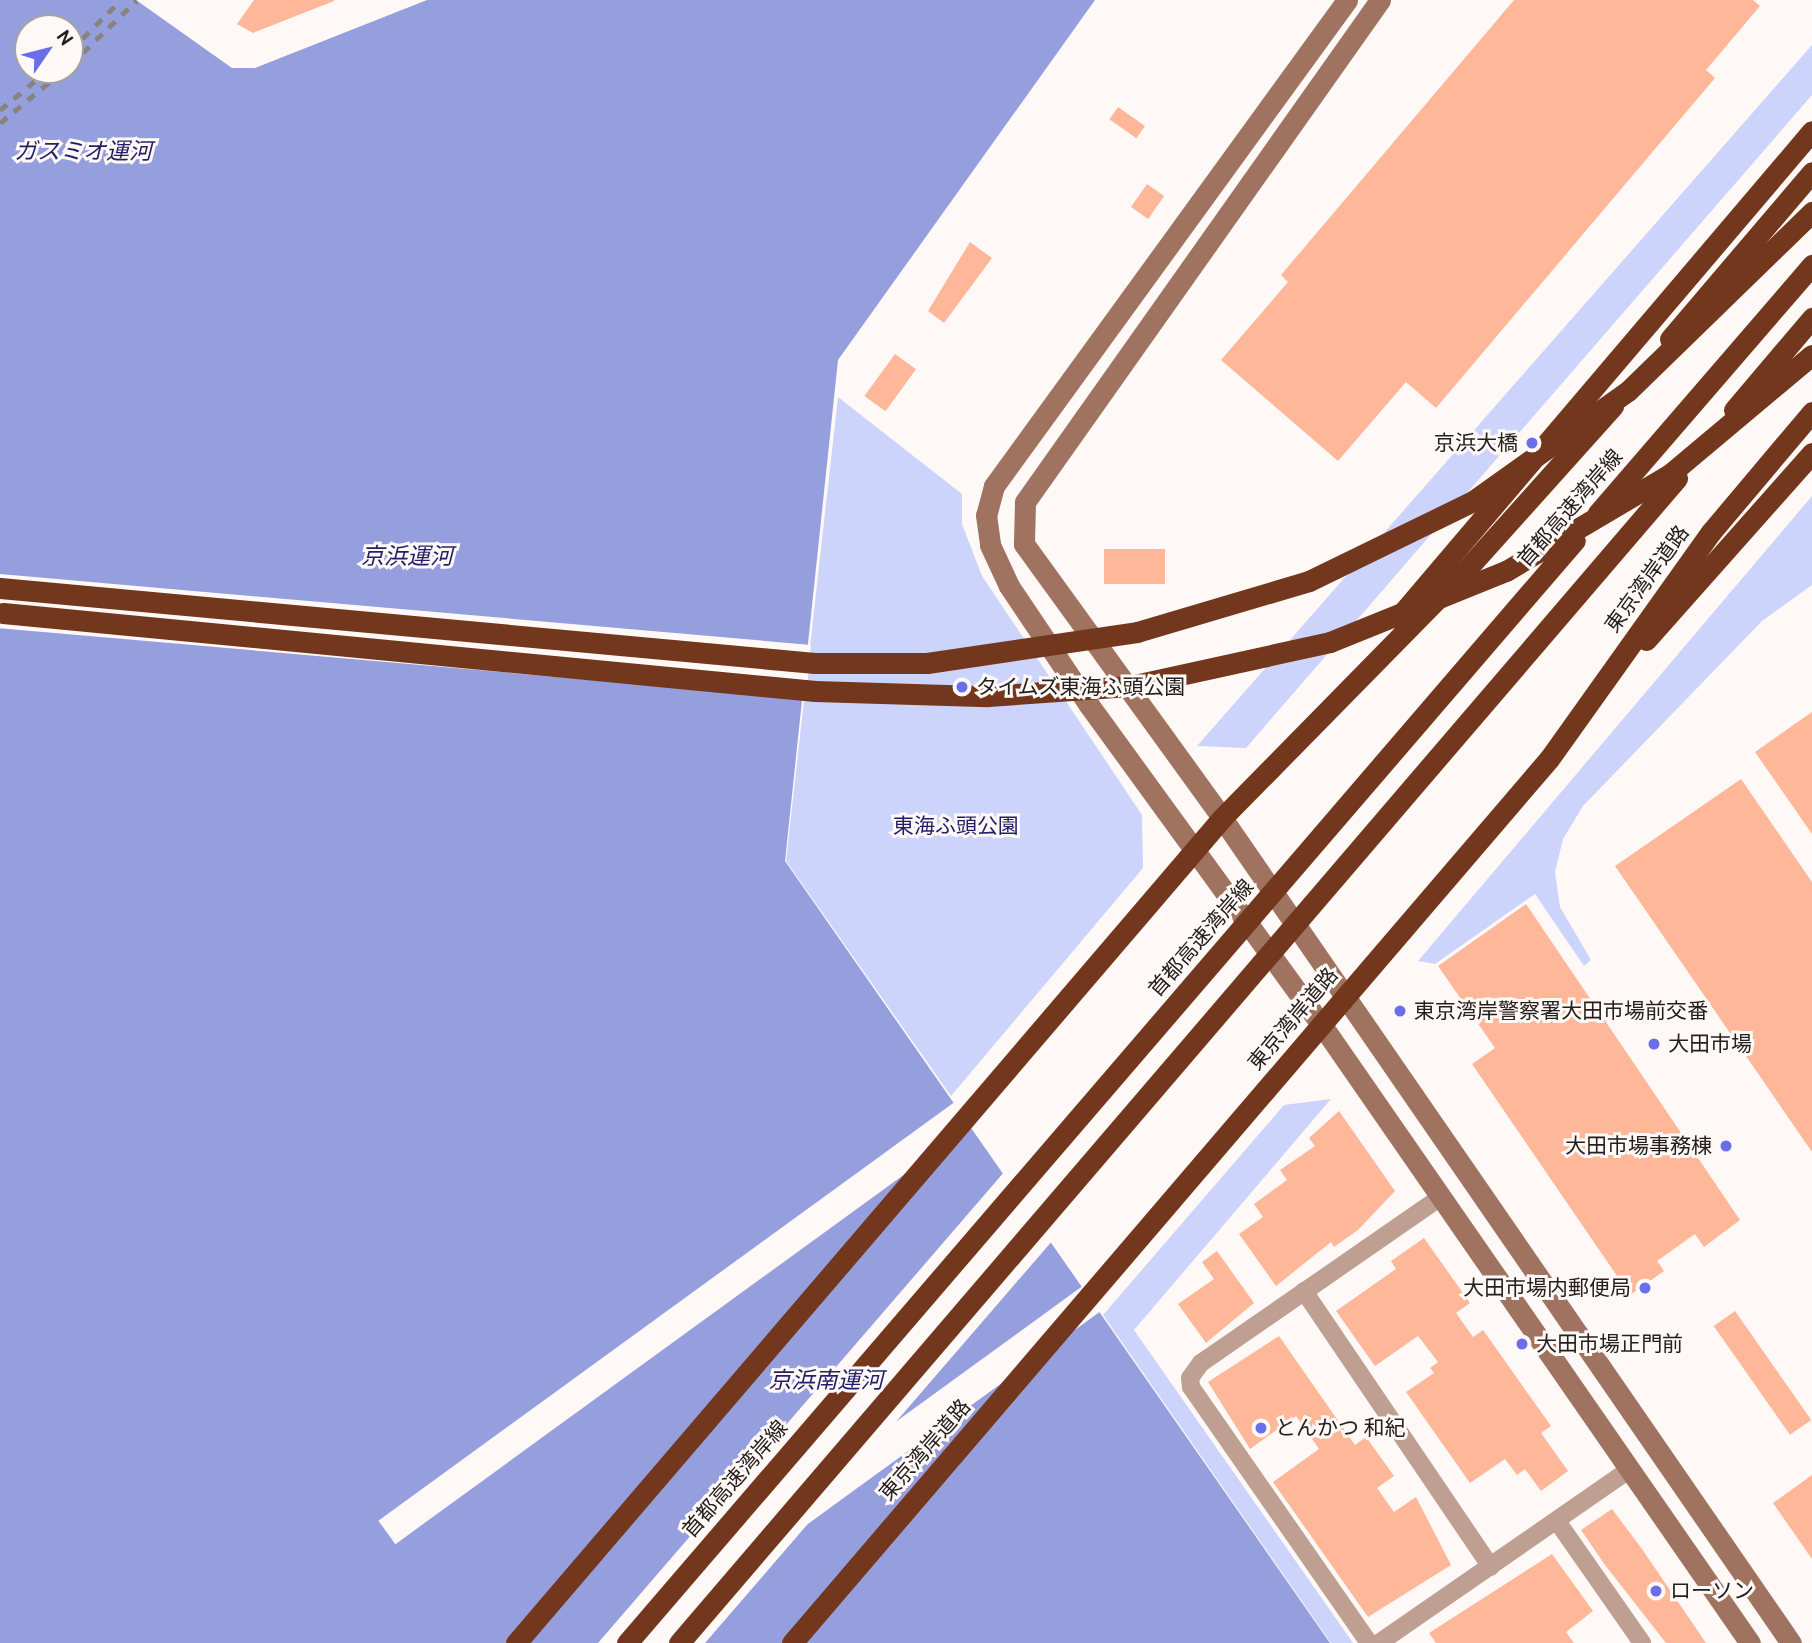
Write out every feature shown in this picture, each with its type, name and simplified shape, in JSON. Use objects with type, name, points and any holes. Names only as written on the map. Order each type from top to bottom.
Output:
[{"type":"highway","points":[[1314,719],[1812,131]]},
{"type":"highway","points":[[516,1643],[1223,818],[1314,719],[1566,461],[1812,172]]},
{"type":"highway","points":[[0,588],[815,663],[939,662],[1137,632],[1309,581],[1473,501],[1628,391],[1812,212]]},
{"type":"highway","name":"首都高速湾岸線","points":[[627,1643],[1812,265]]},
{"type":"highway","points":[[679,1643],[1812,318]]},
{"type":"highway","points":[[0,613],[815,691],[988,696],[1130,686],[1330,642],[1506,571],[1670,474],[1812,355]]},
{"type":"highway","name":"東京湾岸道路","points":[[792,1643],[1549,759],[1711,532],[1812,412]]},
{"type":"highway","points":[[1597,690],[1690,594],[1812,453]]},
{"type":"street","points":[[1347,0],[994,486],[986,515],[994,561],[1195,850],[1321,1024],[1439,1198],[1750,1643]]},
{"type":"street","points":[[1380,0],[1025,502],[1021,518],[1030,557],[1223,818],[1342,999],[1791,1643]]},
{"type":"street","points":[[1368,1643],[1191,1387],[1201,1363],[1439,1198]]},
{"type":"street","points":[[1304,1291],[1492,1567]]},
{"type":"street","points":[[1379,1643],[1629,1470]]},
{"type":"street","points":[[1557,1521],[1642,1643]]},
{"type":"green space","points":[[1812,45],[1812,95],[1246,748],[1197,746]]},
{"type":"green space","name":"東海ふ頭公園","points":[[838,397],[962,494],[962,524],[982,576],[1142,815],[1143,868],[951,1096],[786,861]]},
{"type":"green space","points":[[1812,496],[1812,585],[1762,621],[1583,806],[1563,839],[1555,872],[1560,907],[1591,960],[1584,966],[1535,894],[1435,964],[1418,961]]},
{"type":"green space","points":[[1331,1099],[1134,1330],[1353,1643],[1331,1643],[1103,1315],[1284,1105]]},
{"type":"water","name":"京浜運河","points":[[0,0],[136,0],[232,68],[255,68],[427,0],[1095,0],[838,360],[785,861],[1330,1643],[0,1643]]},
{"type":"pier","points":[[0,574],[811,645],[806,699],[0,628]]},
{"type":"pier","points":[[956,1101],[973,1124],[395,1544],[378,1521]]},
{"type":"pier","points":[[1005,1171],[1053,1240],[705,1643],[598,1643]]},
{"type":"pier","points":[[1084,1285],[1102,1310],[720,1588],[702,1562]]},
{"type":"building","points":[[254,0],[334,1],[253,33],[237,24]]},
{"type":"building","points":[[1514,0],[1753,0],[1760,6],[1706,70],[1715,78],[1436,408],[1406,382],[1338,461],[1221,360],[1288,282],[1281,275]]},
{"type":"building","points":[[1118,107],[1145,126],[1136,138],[1109,119]]},
{"type":"building","points":[[1147,184],[1164,196],[1148,219],[1131,207]]},
{"type":"building","points":[[970,242],[992,258],[944,323],[928,311]]},
{"type":"building","points":[[895,354],[916,369],[885,411],[864,396]]},
{"type":"building","points":[[1104,549],[1165,549],[1165,584],[1104,584]]},
{"type":"building","points":[[1812,712],[1812,834],[1755,752]]},
{"type":"building","points":[[1741,779],[1812,882],[1812,1152],[1615,866]]},
{"type":"building","points":[[1526,904],[1740,1220],[1704,1247],[1695,1234],[1657,1261],[1664,1271],[1630,1295],[1472,1064],[1495,1048],[1438,966]]},
{"type":"building","points":[[1339,1111],[1395,1191],[1358,1230],[1334,1247],[1331,1242],[1276,1286],[1239,1234],[1263,1217],[1254,1204],[1287,1180],[1280,1170],[1315,1146],[1309,1138]]},
{"type":"building","points":[[1424,1238],[1470,1303],[1456,1313],[1473,1337],[1483,1330],[1551,1426],[1541,1433],[1568,1471],[1541,1491],[1525,1469],[1517,1475],[1505,1459],[1470,1483],[1406,1392],[1434,1373],[1430,1368],[1438,1362],[1418,1336],[1375,1366],[1336,1311],[1396,1269],[1391,1261]]},
{"type":"building","points":[[1217,1251],[1254,1303],[1206,1343],[1178,1304],[1214,1279],[1202,1262]]},
{"type":"building","points":[[1735,1311],[1811,1420],[1790,1435],[1714,1326]]},
{"type":"building","points":[[1279,1336],[1355,1445],[1366,1437],[1394,1476],[1377,1488],[1394,1512],[1416,1497],[1451,1565],[1368,1617],[1273,1482],[1319,1449],[1296,1416],[1250,1449],[1208,1382]]},
{"type":"building","points":[[1812,1475],[1812,1559],[1773,1503]]},
{"type":"building","points":[[1612,1509],[1706,1643],[1666,1643],[1605,1565],[1581,1530]]},
{"type":"building","points":[[1552,1554],[1593,1611],[1566,1632],[1574,1643],[1436,1643],[1429,1633]]},
{"type":"railway","points":[[84,37],[121,0]]},
{"type":"railway","points":[[84,51],[137,0]]},
{"type":"railway","points":[[0,110],[31,84]]},
{"type":"railway","points":[[0,123],[47,84]]},
{"type":"place","name":"京浜大橋","points":[[1532,443]]},
{"type":"place","name":"タイムズ東海ふ頭公園","points":[[962,687]]},
{"type":"place","name":"東京湾岸警察署大田市場前交番","points":[[1400,1011]]},
{"type":"place","name":"大田市場","points":[[1654,1044]]},
{"type":"place","name":"大田市場事務棟","points":[[1726,1146]]},
{"type":"place","name":"大田市場内郵便局","points":[[1645,1288]]},
{"type":"place","name":"大田市場正門前","points":[[1522,1344]]},
{"type":"place","name":"とんかつ 和紀","points":[[1261,1428]]},
{"type":"place","name":"ローソン","points":[[1656,1591]]},
{"type":"water label","name":"ガスミオ運河","points":[[83,151]]},
{"type":"water label","name":"京浜南運河","points":[[826,1380]]}]
